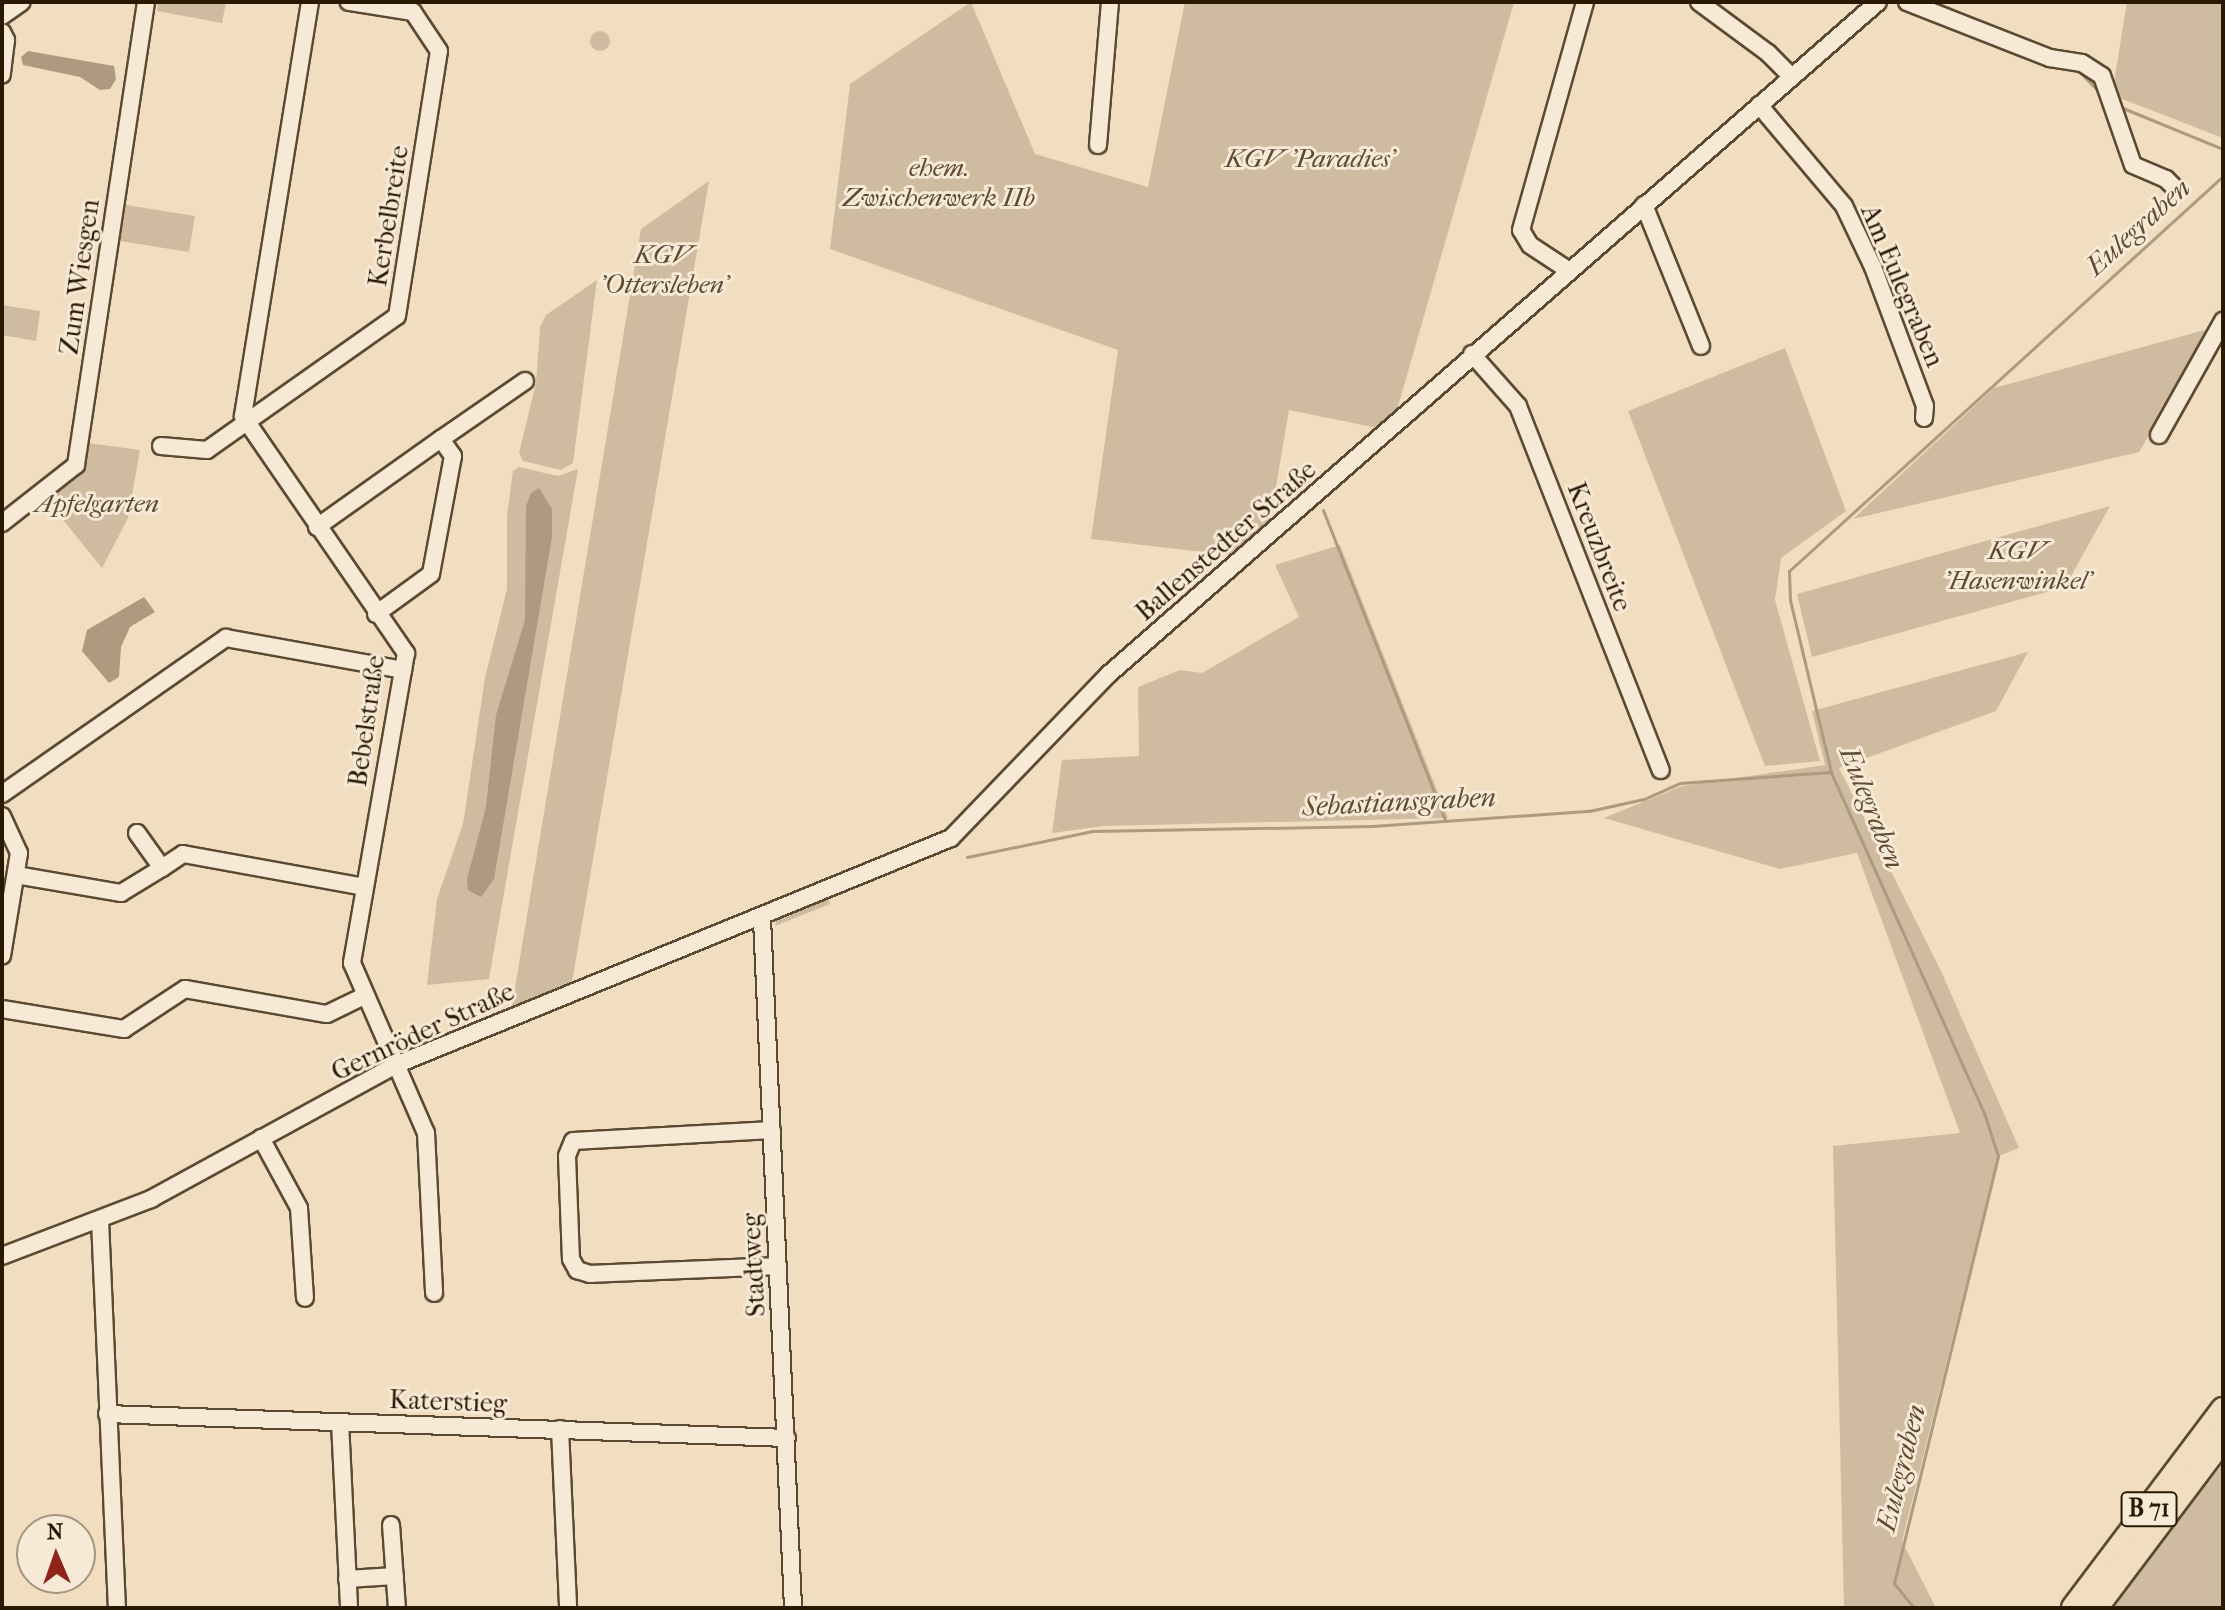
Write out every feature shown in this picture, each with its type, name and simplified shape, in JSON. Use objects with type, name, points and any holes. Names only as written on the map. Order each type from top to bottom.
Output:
[{"type":"highway","name":"B 71","points":[[2074,1608],[2223,1410]]},
{"type":"highway","name":"B 71","points":[[2095,1608],[2223,1438]]},
{"type":"street","points":[[2,16],[22,2]]},
{"type":"street","name":"Zum Wiesgen","points":[[2,523],[76,465],[146,2]]},
{"type":"street","points":[[161,446],[207,450],[245,422],[310,2]]},
{"type":"street","name":"Kerbelbreite","points":[[245,422],[397,316],[439,51],[413,12],[349,2]]},
{"type":"street","points":[[1098,145],[1110,2]]},
{"type":"street","points":[[1568,270],[1530,245],[1521,230],[1585,2]]},
{"type":"street","points":[[1699,2],[1768,53],[1792,77]]},
{"type":"street","name":"Ballenstedter Straße","points":[[830,890],[951,838],[1098,684],[1878,2]]},
{"type":"street","points":[[1907,2],[2058,60],[2082,63],[2102,76],[2133,165],[2166,179],[2177,190]]},
{"type":"street","points":[[2,32],[2,75]]},
{"type":"street","name":"Am Eulegraben","points":[[1759,105],[1844,206],[1873,267],[1925,406],[1924,418]]},
{"type":"street","points":[[1644,205],[1701,346]]},
{"type":"street","points":[[2159,435],[2223,321]]},
{"type":"street","name":"Kreuzbreite","points":[[1472,354],[1518,406],[1661,770]]},
{"type":"street","points":[[317,527],[525,381]]},
{"type":"street","name":"Bebelstraße","points":[[245,422],[406,653],[352,963],[426,1133],[434,1293]]},
{"type":"street","points":[[376,614],[431,574],[453,456],[441,439]]},
{"type":"street","points":[[2,794],[226,638],[403,670]]},
{"type":"street","points":[[2,816],[17,839],[16,875],[2,956]]},
{"type":"street","points":[[137,833],[162,868]]},
{"type":"street","points":[[16,875],[121,893],[183,854],[364,887]]},
{"type":"street","name":"Gernröder Straße","points":[[2,1256],[151,1199],[398,1064],[830,890]]},
{"type":"street","name":"Stadtweg","points":[[762,919],[793,1608]]},
{"type":"street","points":[[2,1009],[124,1029],[185,989],[327,1014],[364,996]]},
{"type":"street","points":[[772,1130],[573,1141],[567,1156],[571,1259],[576,1269],[590,1274],[778,1266]]},
{"type":"street","points":[[261,1138],[299,1208],[305,1298]]},
{"type":"street","points":[[100,1220],[117,1608]]},
{"type":"street","name":"Katerstieg","points":[[107,1414],[787,1438]]},
{"type":"street","points":[[340,1422],[349,1608]]},
{"type":"street","points":[[560,1429],[568,1608]]},
{"type":"street","points":[[391,1525],[397,1608]]},
{"type":"street","points":[[347,1579],[395,1576]]},
{"type":"green space","points":[[158,2],[226,2],[222,23],[157,11]]},
{"type":"green space","name":"KGV 'Paradies'","points":[[971,2],[1035,154],[1148,187],[1185,2],[1514,2],[1397,410],[1402,411],[1382,429],[1289,410],[1270,522],[1229,555],[1091,539],[1118,350],[830,249],[850,84]]},
{"type":"green space","points":[[2127,2],[2223,2],[2223,138],[2112,95]]},
{"type":"green space","points":[[600,31],[607,34],[610,41],[607,48],[600,51],[593,48],[590,41],[593,34]]},
{"type":"green space","name":"KGV 'Ottersleben'","points":[[709,181],[571,988],[511,1012],[641,229]]},
{"type":"green space","points":[[126,205],[195,216],[189,252],[120,241]]},
{"type":"green space","points":[[597,280],[573,463],[561,470],[523,461],[519,453],[536,383],[540,327],[546,315]]},
{"type":"green space","points":[[2,305],[40,311],[36,341],[2,335]]},
{"type":"green space","points":[[2212,328],[2139,452],[1853,519],[1994,388]]},
{"type":"green space","points":[[1785,348],[1846,511],[1781,558],[1775,600],[1820,761],[1765,766],[1628,411]]},
{"type":"green space","name":"Apfelgarten","points":[[88,443],[140,450],[128,518],[102,568],[47,500],[84,471]]},
{"type":"green space","points":[[519,467],[558,476],[578,469],[489,979],[427,985],[437,899],[463,824],[485,678],[507,589],[507,516],[513,471]]},
{"type":"green space","name":"KGV 'Hasenwinkel'","points":[[2110,506],[2065,587],[1812,657],[1797,594]]},
{"type":"green space","points":[[1340,545],[1448,818],[1104,826],[1052,833],[1062,760],[1139,756],[1138,687],[1180,670],[1202,673],[1299,617],[1275,565]]},
{"type":"green space","points":[[2028,652],[1996,711],[1839,768],[1941,971],[2019,1148],[1998,1156],[1902,1541],[1936,1608],[1844,1608],[1833,1146],[1960,1133],[1857,853],[1780,869],[1604,818],[1682,786],[1825,765],[1812,711]]},
{"type":"green space","points":[[829,899],[830,904],[775,926],[776,921]]},
{"type":"green space","points":[[2223,1464],[2223,1608],[2110,1608],[2112,1604]]},
{"type":"shaded area","points":[[28,51],[114,66],[116,79],[110,89],[100,90],[80,77],[23,65],[21,57]]},
{"type":"shaded area","points":[[539,488],[552,509],[552,537],[494,879],[481,897],[468,890],[467,879],[486,807],[496,715],[525,620],[526,506],[531,493]]},
{"type":"shaded area","points":[[144,597],[155,612],[130,627],[121,647],[119,677],[109,683],[82,651],[87,630]]},
{"type":"waterway","points":[[1934,2],[2004,31]]},
{"type":"waterway","points":[[2077,69],[2102,95]]},
{"type":"waterway","points":[[2118,106],[2223,149]]},
{"type":"waterway","name":"Eulegraben","points":[[1914,1608],[1894,1583],[1998,1156],[1984,1113],[1831,772],[1790,600],[1789,571],[2223,176]]},
{"type":"waterway","points":[[1323,510],[1445,819]]},
{"type":"waterway","name":"Sebastiansgraben","points":[[967,857],[1092,831],[1372,826],[1589,811],[1644,799],[1680,783],[1831,772]]},
{"type":"park label","name":"ehem. Zwischenwerk IIb","points":[[939,183]]}]
